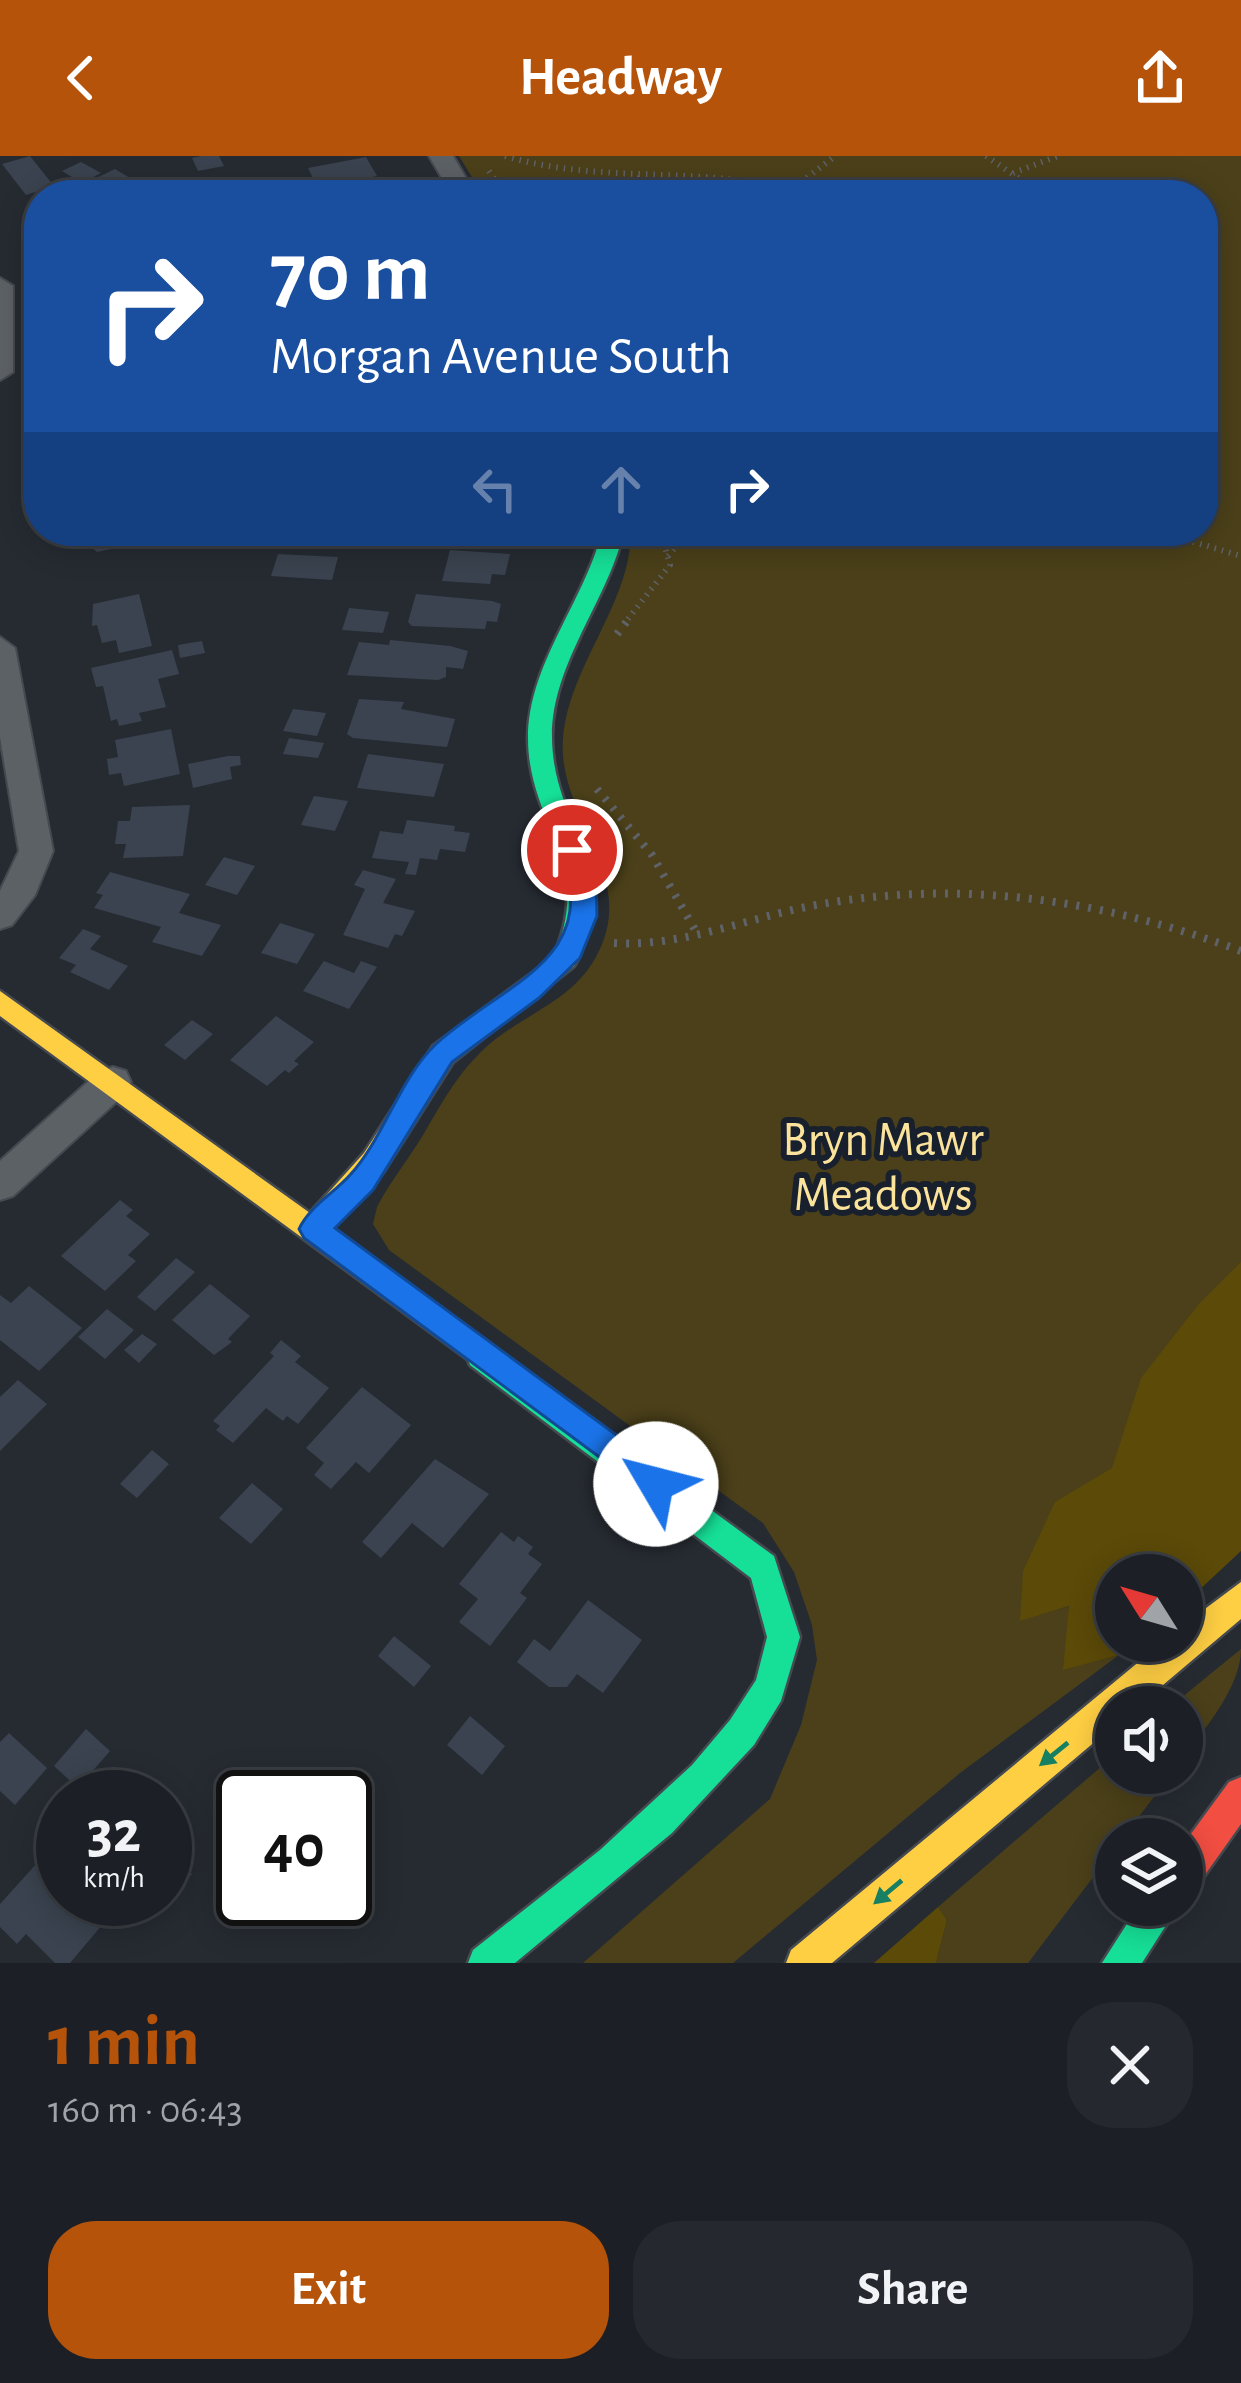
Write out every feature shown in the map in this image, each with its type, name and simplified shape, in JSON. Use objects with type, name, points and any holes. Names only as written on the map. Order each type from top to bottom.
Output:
[{"type":"main road","points":[[314,1229],[362,1182],[443,1054],[530,991],[570,951],[578,935],[584,916],[584,877],[549,798],[540,753],[543,711],[557,664],[598,581],[608,546]]},
{"type":"main road","points":[[0,1002],[314,1229],[763,1567],[783,1648],[768,1696],[706,1776],[486,1963]]},
{"type":"main road","points":[[804,1963],[1241,1598]]},
{"type":"main road","points":[[1203,1847],[1241,1794]]},
{"type":"main road","points":[[1120,1963],[1146,1926]]},
{"type":"street","points":[[0,286],[0,372]]},
{"type":"street","points":[[0,648],[36,851],[23,886],[0,916]]},
{"type":"street","points":[[0,1184],[113,1082]]},
{"type":"path","points":[[506,156],[546,168],[716,172],[758,180]]},
{"type":"path","points":[[804,180],[835,156]]},
{"type":"path","points":[[986,156],[1020,180]]},
{"type":"path","points":[[1011,174],[1058,156]]},
{"type":"path","points":[[634,180],[649,174]]},
{"type":"path","points":[[608,647],[670,566],[665,546]]},
{"type":"path","points":[[668,557],[677,546]]},
{"type":"path","points":[[1207,546],[1241,556]]},
{"type":"path","points":[[593,779],[614,812],[652,854],[698,935]]},
{"type":"path","points":[[578,935],[620,945],[698,935],[847,898],[999,894],[1145,918],[1241,951]]},
{"type":"green space","name":"Bryn Mawr Meadows","points":[[459,156],[1241,156],[1241,1506],[1146,1539],[1123,1554],[1095,1554],[1095,1572],[1024,1619],[1070,1606],[1064,1669],[1110,1662],[960,1773],[733,1963],[583,1963],[770,1799],[801,1725],[817,1660],[812,1625],[794,1572],[763,1523],[389,1250],[373,1224],[377,1207],[466,1068],[498,1037],[573,986],[596,957],[607,927],[609,899],[604,873],[572,795],[563,739],[576,686],[621,584],[629,546],[1218,546],[1218,180],[474,180]]},
{"type":"green space","points":[[1241,1649],[1235,1678],[1203,1730],[1203,1686],[1196,1686]]},
{"type":"green space","points":[[1095,1772],[1095,1794],[1156,1794],[1138,1818],[1095,1818],[1095,1875],[1028,1963],[936,1963],[947,1920],[938,1907]]},
{"type":"shaded area","points":[[1241,1262],[1241,1551],[1203,1586],[1203,1554],[1095,1554],[1095,1661],[1063,1670],[1069,1606],[1020,1621],[1023,1571],[1055,1502],[1112,1468],[1141,1378],[1198,1305]]},
{"type":"shaded area","points":[[938,1907],[947,1920],[936,1963],[874,1963]]},
{"type":"building","points":[[30,156],[49,180],[24,180],[24,192],[2,164]]},
{"type":"building","points":[[219,156],[224,166],[198,171],[192,158]]},
{"type":"building","points":[[366,157],[377,176],[314,180],[308,168]]},
{"type":"building","points":[[81,162],[101,173],[77,180],[62,171]]},
{"type":"building","points":[[115,169],[133,180],[92,180]]},
{"type":"building","points":[[90,546],[125,546],[97,552]]},
{"type":"building","points":[[450,550],[510,554],[505,575],[492,574],[490,584],[442,581]]},
{"type":"building","points":[[278,554],[338,557],[332,580],[271,576]]},
{"type":"building","points":[[139,594],[152,646],[119,653],[116,640],[102,643],[97,625],[92,626],[93,604]]},
{"type":"building","points":[[416,594],[501,604],[497,622],[487,621],[485,629],[412,626],[408,622]]},
{"type":"building","points":[[349,608],[389,612],[383,633],[342,630]]},
{"type":"building","points":[[390,640],[468,651],[463,669],[446,667],[446,677],[438,680],[347,675],[359,642],[389,645]]},
{"type":"building","points":[[202,641],[205,653],[180,658],[178,645]]},
{"type":"building","points":[[172,650],[179,674],[158,679],[166,707],[139,713],[142,721],[119,726],[117,719],[111,721],[103,686],[96,687],[91,668]]},
{"type":"building","points":[[359,699],[404,702],[401,709],[455,719],[447,747],[353,738],[347,734]]},
{"type":"building","points":[[293,709],[326,713],[317,736],[283,731]]},
{"type":"building","points":[[171,729],[180,774],[124,786],[121,773],[109,775],[107,759],[118,757],[115,740]]},
{"type":"building","points":[[289,738],[324,743],[318,758],[283,754]]},
{"type":"building","points":[[368,754],[444,764],[434,797],[357,788]]},
{"type":"building","points":[[240,756],[241,765],[230,767],[232,779],[193,788],[188,764]]},
{"type":"building","points":[[314,796],[348,801],[335,831],[301,825]]},
{"type":"building","points":[[190,805],[183,856],[123,858],[126,844],[115,844],[118,821],[130,821],[132,807]]},
{"type":"building","points":[[407,820],[455,826],[454,831],[470,833],[465,852],[440,849],[437,860],[420,858],[416,875],[405,874],[409,862],[372,858],[380,831],[403,834]]},
{"type":"building","points":[[224,857],[255,866],[237,895],[205,885]]},
{"type":"building","points":[[363,870],[396,879],[383,903],[415,911],[402,936],[395,934],[388,948],[343,935],[365,889],[354,885]]},
{"type":"building","points":[[110,872],[190,894],[179,913],[221,925],[202,956],[152,942],[161,927],[94,908],[103,895],[96,893]]},
{"type":"building","points":[[280,923],[315,934],[297,964],[261,953]]},
{"type":"building","points":[[83,929],[101,936],[90,949],[128,966],[109,990],[70,972],[76,965],[59,958]]},
{"type":"building","points":[[324,961],[354,973],[361,961],[377,967],[349,1009],[303,991]]},
{"type":"building","points":[[276,1016],[314,1042],[294,1061],[299,1064],[267,1086],[230,1060]]},
{"type":"building","points":[[192,1020],[213,1034],[185,1060],[164,1045]]},
{"type":"building","points":[[120,1200],[133,1210],[126,1216],[150,1234],[128,1255],[136,1261],[105,1291],[61,1256]]},
{"type":"building","points":[[176,1258],[195,1272],[155,1311],[137,1297]]},
{"type":"building","points":[[210,1284],[250,1316],[228,1339],[232,1342],[214,1355],[172,1320]]},
{"type":"building","points":[[29,1286],[82,1328],[39,1371],[0,1340],[0,1295],[11,1303]]},
{"type":"building","points":[[107,1309],[134,1330],[105,1359],[78,1337]]},
{"type":"building","points":[[142,1334],[157,1344],[139,1363],[124,1350]]},
{"type":"building","points":[[281,1340],[301,1356],[295,1362],[329,1388],[298,1424],[287,1416],[283,1421],[266,1408],[233,1443],[216,1430],[220,1426],[213,1421],[274,1356],[270,1353]]},
{"type":"building","points":[[18,1380],[47,1404],[0,1451],[0,1397]]},
{"type":"building","points":[[362,1387],[411,1425],[369,1473],[356,1462],[331,1489],[314,1475],[324,1463],[306,1448]]},
{"type":"building","points":[[152,1450],[169,1464],[137,1498],[120,1484]]},
{"type":"building","points":[[435,1459],[489,1494],[443,1548],[412,1523],[381,1558],[362,1542]]},
{"type":"building","points":[[252,1483],[283,1509],[251,1544],[219,1518]]},
{"type":"building","points":[[501,1532],[533,1547],[528,1554],[542,1564],[520,1593],[527,1598],[490,1646],[459,1622],[478,1599],[459,1584]]},
{"type":"building","points":[[588,1600],[642,1640],[603,1693],[577,1674],[567,1687],[549,1687],[517,1662],[534,1639],[550,1651]]},
{"type":"building","points":[[394,1636],[431,1666],[414,1687],[378,1656]]},
{"type":"building","points":[[470,1716],[505,1746],[482,1775],[447,1745]]},
{"type":"building","points":[[86,1729],[110,1751],[94,1770],[54,1766]]},
{"type":"building","points":[[9,1733],[47,1768],[36,1770],[36,1781],[15,1805],[0,1791],[0,1742]]},
{"type":"building","points":[[36,1864],[36,1926],[101,1926],[70,1963],[55,1963],[26,1934],[17,1944],[0,1927],[0,1904]]},
{"type":"traffic: fast","points":[[565,959],[578,931],[580,877],[544,767],[542,712],[549,685],[610,546]]},
{"type":"traffic: fast","points":[[481,1355],[763,1567],[783,1637],[770,1689],[742,1733],[704,1777],[612,1862],[486,1963]]},
{"type":"traffic: fast","points":[[1120,1963],[1146,1926]]},
{"type":"traffic: slow","points":[[314,1229],[374,1162],[443,1054],[565,959]]},
{"type":"traffic: slow","points":[[0,1002],[481,1355]]},
{"type":"traffic: slow","points":[[804,1963],[1241,1598]]},
{"type":"traffic: jam","points":[[1203,1847],[1241,1794]]},
{"type":"route","points":[[572,850],[584,877],[584,916],[570,951],[530,991],[443,1054],[362,1182],[314,1229],[656,1484]]}]
